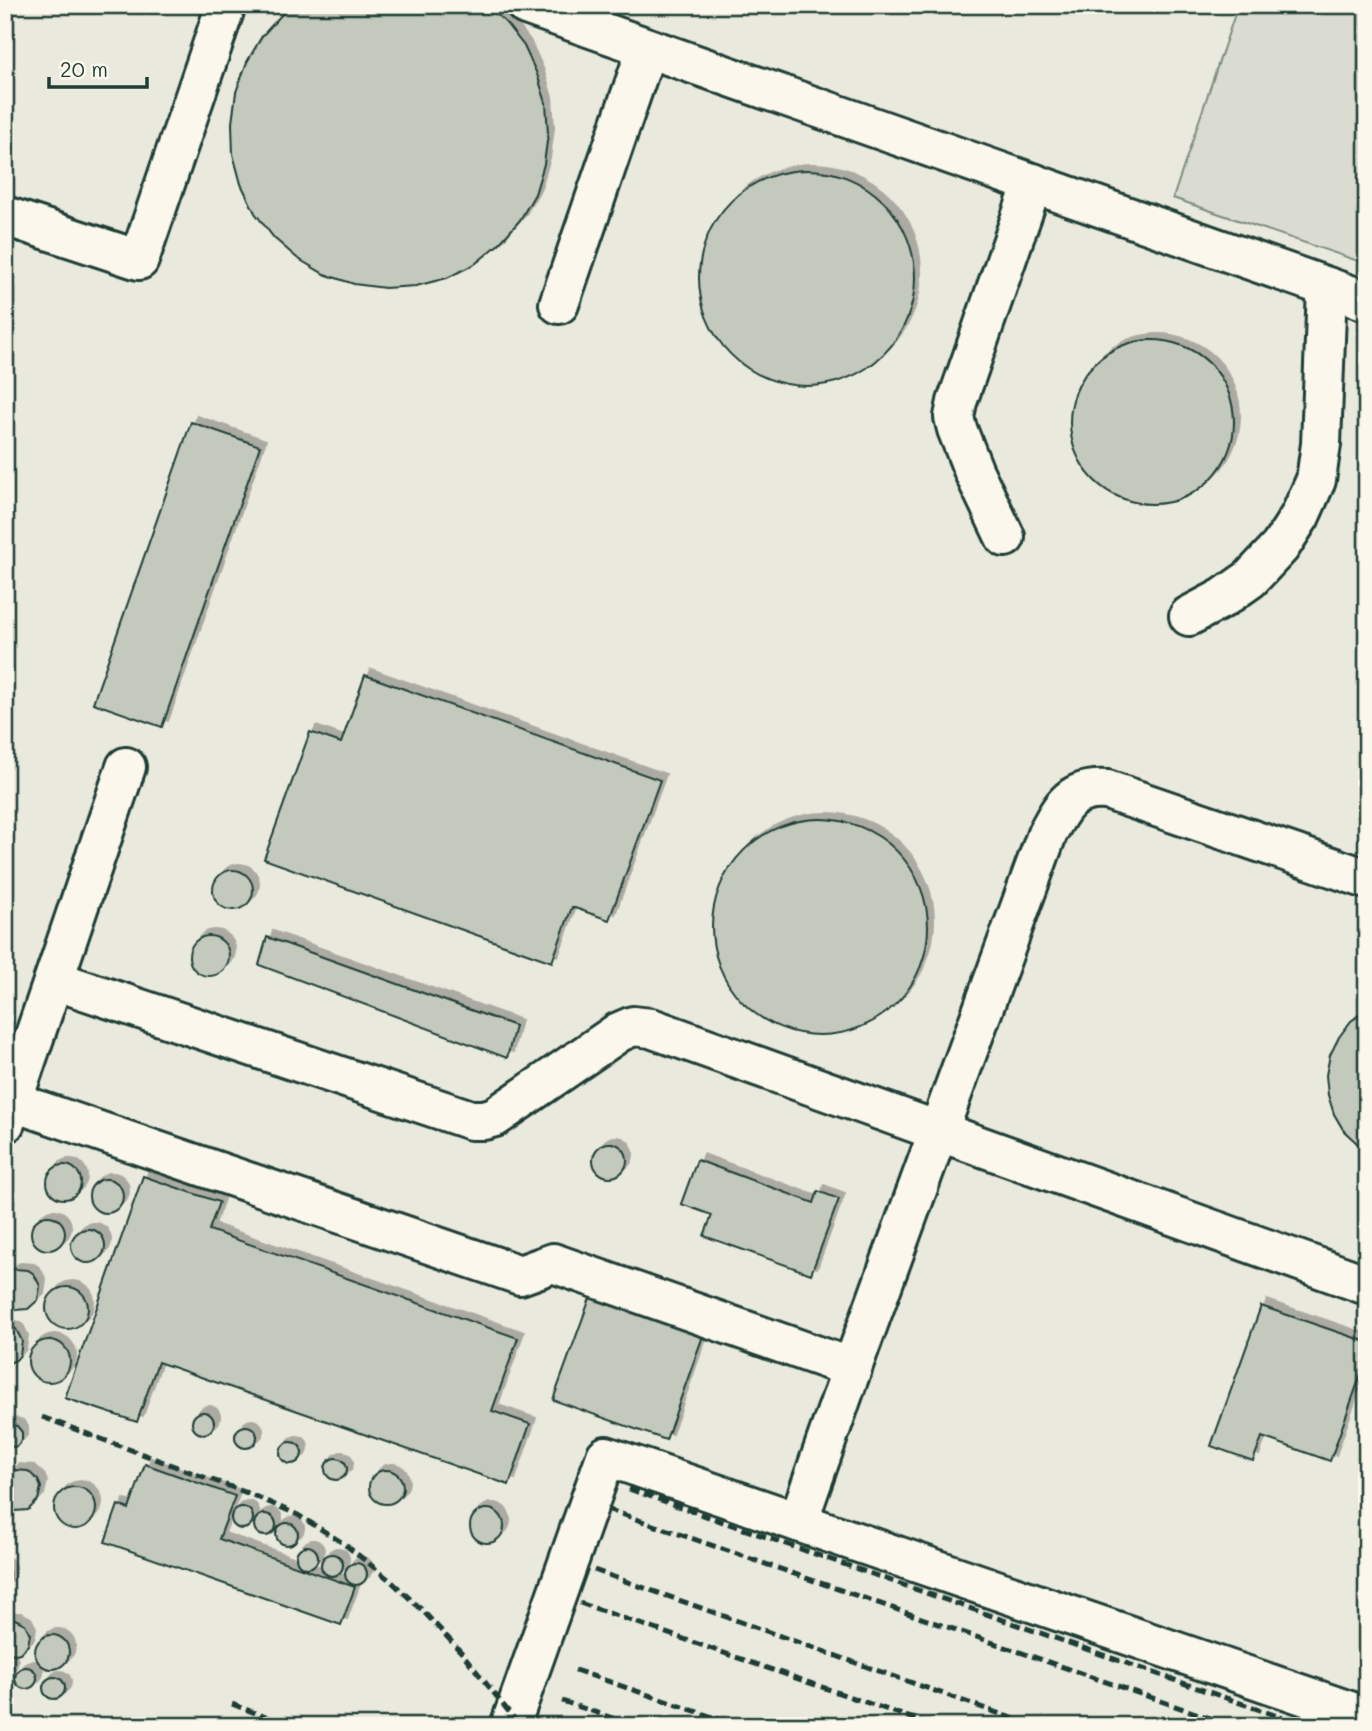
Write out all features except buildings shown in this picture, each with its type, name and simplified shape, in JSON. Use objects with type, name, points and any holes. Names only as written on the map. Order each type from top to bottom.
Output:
[{"type":"lane","points":[[5,216],[139,260],[226,5]]},
{"type":"lane","points":[[526,5],[1367,301]]},
{"type":"lane","points":[[559,304],[647,48]]},
{"type":"lane","points":[[1005,537],[974,472],[954,417],[1033,183]]},
{"type":"lane","points":[[1189,617],[1250,579],[1280,547],[1300,516],[1316,480],[1321,444],[1327,287]]},
{"type":"lane","points":[[126,768],[8,1108],[520,1275],[553,1263],[852,1368]]},
{"type":"lane","points":[[798,1521],[1047,834],[1066,803],[1077,793],[1092,789],[1107,790],[1367,879]]},
{"type":"lane","points":[[54,980],[471,1120],[495,1117],[619,1032],[633,1026],[651,1028],[1367,1285]]},
{"type":"lane","points":[[510,1726],[606,1456],[1367,1717]]},
{"type":"shaded area","points":[[5,5],[1238,5],[1173,198],[1367,264],[1367,1726],[5,1726]]},
{"type":"shaded area","points":[[1238,5],[1367,5],[1367,264],[1173,198]]},
{"type":"railway","points":[[42,1417],[250,1494],[298,1515],[343,1543],[391,1581],[423,1611],[462,1653],[520,1726]]},
{"type":"railway","points":[[629,1489],[1306,1726]]},
{"type":"railway","points":[[607,1509],[1233,1726]]},
{"type":"railway","points":[[594,1570],[1034,1726]]},
{"type":"railway","points":[[580,1603],[934,1726]]},
{"type":"railway","points":[[575,1670],[739,1726]]},
{"type":"railway","points":[[562,1701],[636,1726]]},
{"type":"railway","points":[[232,1704],[289,1726]]}]
